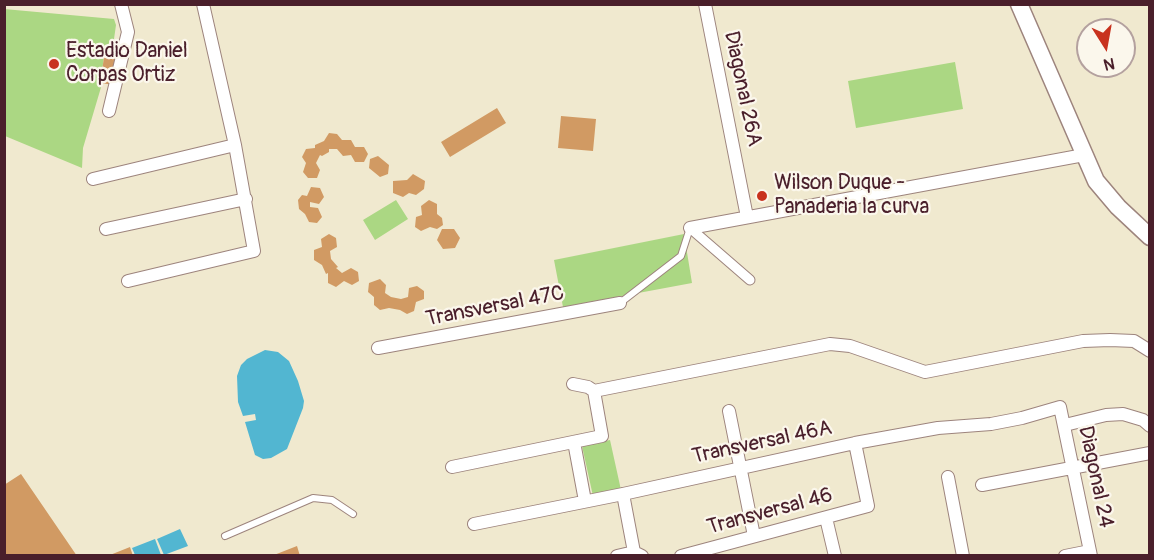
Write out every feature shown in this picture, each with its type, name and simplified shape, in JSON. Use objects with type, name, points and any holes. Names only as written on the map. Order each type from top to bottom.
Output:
[{"type":"street","points":[[109,111],[128,32],[122,4]]},
{"type":"street","points":[[128,282],[254,251],[236,145],[203,4]]},
{"type":"street","name":"Diagonal 26A","points":[[705,4],[747,217]]},
{"type":"street","points":[[1019,4],[1096,181],[1118,207],[1149,237]]},
{"type":"street","points":[[93,179],[236,145]]},
{"type":"street","points":[[690,228],[1084,155]]},
{"type":"street","points":[[106,229],[246,199]]},
{"type":"street","points":[[690,228],[750,280]]},
{"type":"street","name":"Transversal 47C","points":[[378,348],[620,303]]},
{"type":"street","points":[[573,384],[594,391],[830,344],[850,346],[925,372],[1083,341],[1134,341],[1149,351]]},
{"type":"street","points":[[452,467],[602,436],[594,391]]},
{"type":"street","name":"Diagonal 24","points":[[1060,407],[1090,553]]},
{"type":"street","name":"Transversal 46A","points":[[474,524],[855,443],[938,428],[1001,422],[1060,407]]},
{"type":"street","points":[[729,411],[753,536]]},
{"type":"street","points":[[1065,425],[1106,415],[1123,414],[1143,420],[1149,426]]},
{"type":"street","points":[[574,442],[585,501]]},
{"type":"street","name":"Transversal 46","points":[[681,555],[868,506],[855,443]]},
{"type":"street","points":[[982,485],[1149,453]]},
{"type":"street","points":[[948,477],[963,555]]},
{"type":"street","points":[[617,555],[638,554],[623,494]]},
{"type":"street","points":[[826,518],[835,555]]},
{"type":"street","points":[[1065,555],[1090,553]]},
{"type":"lane","points":[[620,303],[681,256],[690,228]]},
{"type":"lane","points":[[225,536],[313,498],[332,500],[353,514]]},
{"type":"green space","name":"Estadio Daniel Corpas Ortiz","points":[[4,9],[114,19],[116,25],[113,46],[106,45],[100,83],[102,84],[83,148],[82,168],[5,136]]},
{"type":"green space","points":[[955,62],[963,109],[856,128],[848,81]]},
{"type":"green space","points":[[396,200],[408,219],[375,240],[363,220]]},
{"type":"green space","points":[[684,234],[692,283],[563,307],[554,260]]},
{"type":"green space","points":[[610,440],[621,490],[593,496],[582,446]]},
{"type":"water","points":[[265,350],[278,352],[289,361],[304,401],[287,449],[271,458],[263,459],[255,455],[245,422],[256,420],[255,414],[243,416],[238,402],[237,376],[241,365],[247,359]]},
{"type":"water","points":[[180,529],[188,546],[164,555],[157,539]]},
{"type":"water","points":[[155,539],[161,555],[135,555],[132,548]]},
{"type":"building","points":[[106,45],[120,47],[115,85],[100,83]]},
{"type":"building","points":[[497,108],[506,123],[450,157],[441,142]]},
{"type":"building","points":[[561,116],[596,119],[593,151],[558,148]]},
{"type":"building","points":[[329,133],[337,134],[342,140],[351,140],[355,147],[364,147],[368,154],[364,162],[355,162],[351,155],[343,156],[337,149],[329,149],[329,152],[320,155],[316,163],[320,170],[317,178],[308,178],[303,172],[306,163],[302,157],[306,149],[315,148],[315,145],[324,141]]},
{"type":"building","points":[[378,156],[389,165],[388,174],[380,177],[369,168],[370,159]]},
{"type":"building","points":[[413,174],[425,181],[424,189],[416,195],[409,193],[403,197],[393,193],[393,181],[407,180]]},
{"type":"building","points":[[311,187],[320,188],[324,197],[319,204],[310,202],[310,207],[318,208],[322,217],[317,223],[309,222],[299,209],[298,200],[302,195],[307,196]]},
{"type":"building","points":[[429,200],[437,204],[437,214],[442,218],[443,225],[437,229],[430,227],[421,231],[415,227],[416,217],[422,215],[421,206]]},
{"type":"building","points":[[442,229],[454,229],[460,238],[455,248],[443,249],[437,240]]},
{"type":"building","points":[[329,234],[336,238],[337,247],[330,251],[331,259],[338,267],[336,268],[342,273],[351,268],[358,272],[359,281],[352,285],[344,281],[336,287],[328,283],[328,273],[326,274],[322,265],[314,260],[314,250],[322,247],[321,239]]},
{"type":"building","points":[[380,279],[386,285],[385,293],[391,297],[401,299],[408,297],[409,288],[417,286],[424,291],[424,299],[416,302],[414,311],[407,314],[389,308],[380,310],[374,305],[374,297],[368,292],[369,283]]},
{"type":"building","points":[[21,474],[77,556],[4,556],[4,485]]},
{"type":"building","points":[[297,546],[300,556],[274,556],[274,555]]},
{"type":"building","points":[[130,547],[133,556],[110,556],[110,555]]},
{"type":"place","name":"Estadio Daniel Corpas Ortiz","points":[[54,64]]},
{"type":"place","name":"Wilson Duque - Panaderia la curva","points":[[762,196]]}]
